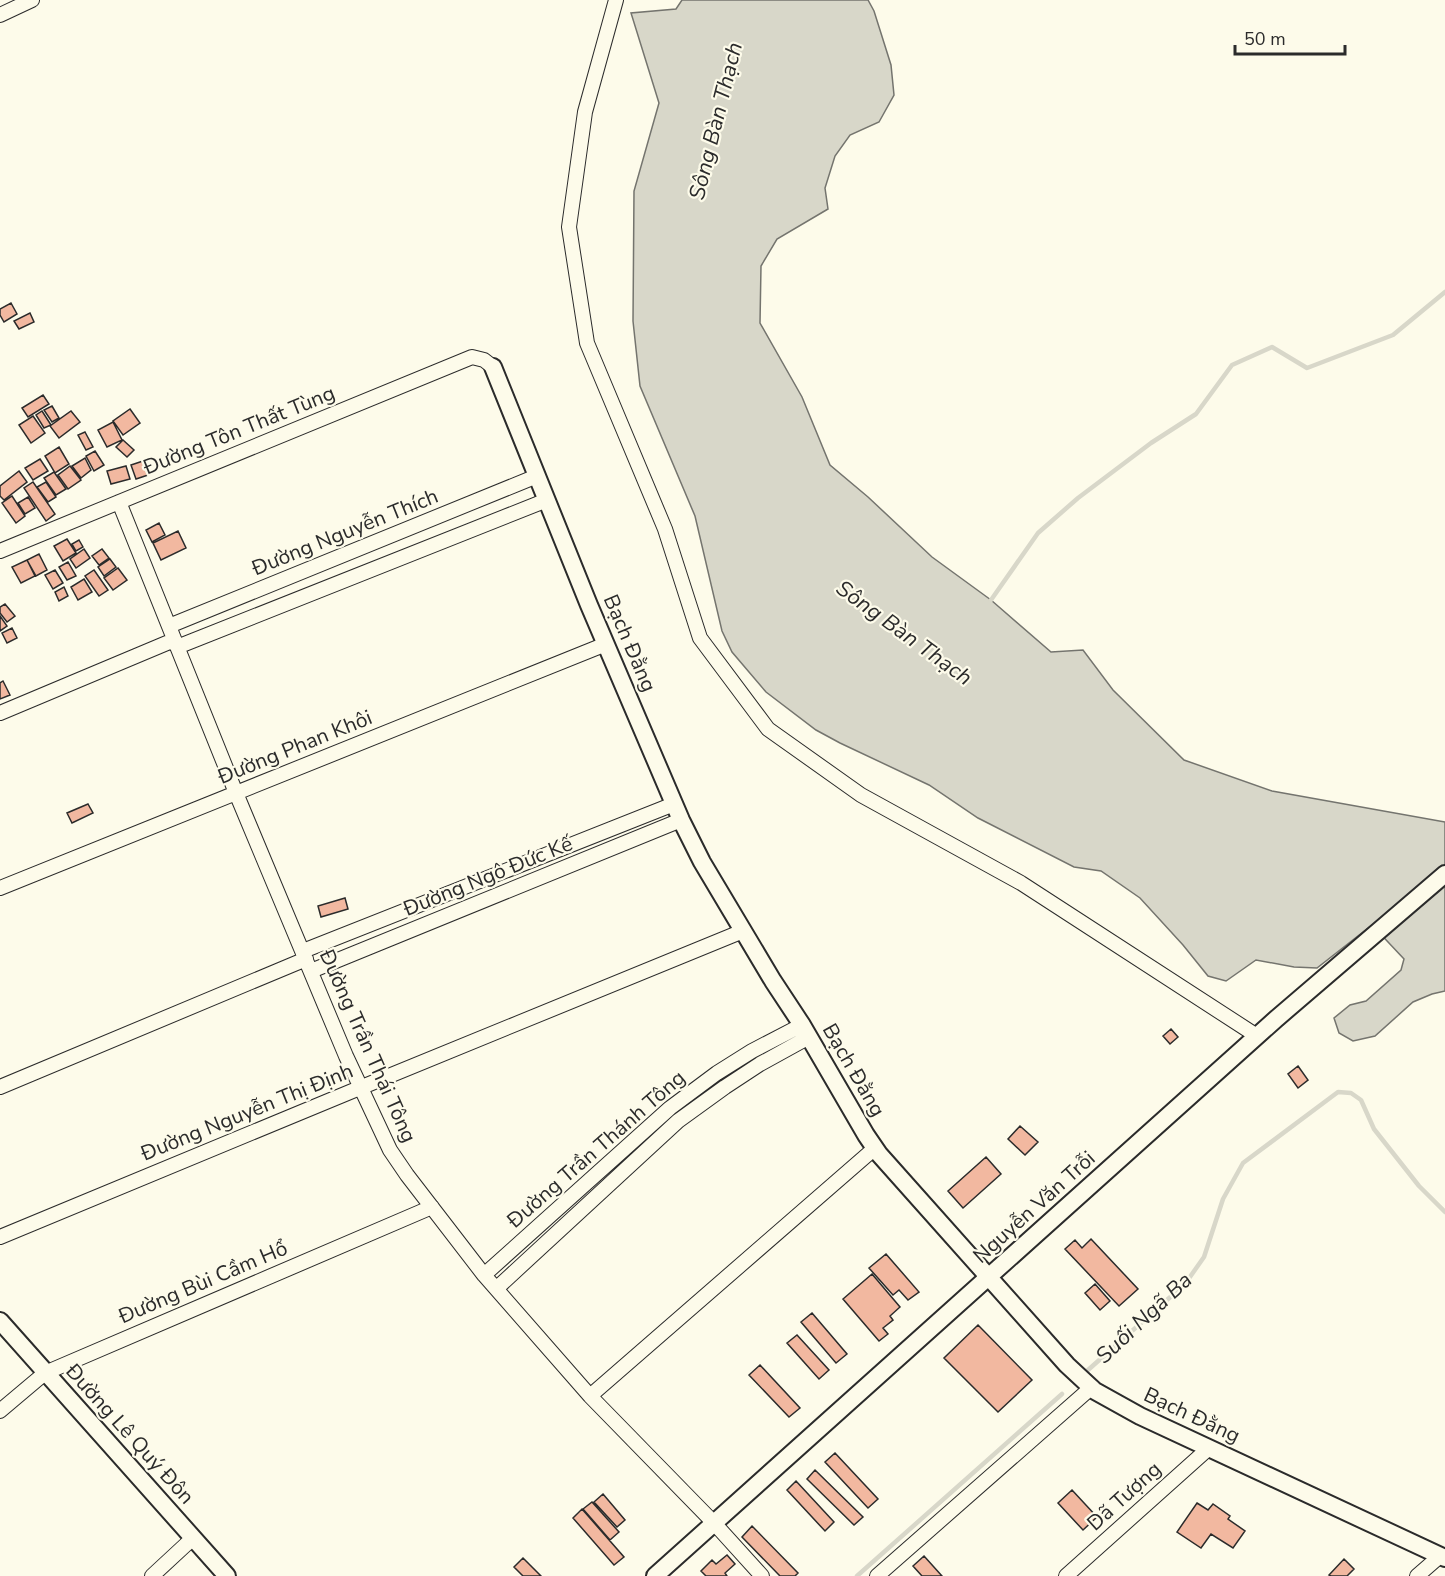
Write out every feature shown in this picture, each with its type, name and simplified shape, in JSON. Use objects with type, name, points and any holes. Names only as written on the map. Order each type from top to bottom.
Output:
[{"type":"street","points":[[0,15],[32,0]]},
{"type":"street","points":[[616,0],[585,112],[569,227],[587,343],[666,530],[700,638],[768,729],[861,795],[1022,883],[1257,1036]]},
{"type":"street","name":"Đường Tôn Thất Tùng","points":[[0,551],[472,357],[484,360],[493,367]]},
{"type":"street","name":"Bạch Đằng","points":[[493,367],[606,644],[681,820],[702,862],[875,1148],[1067,1365],[1095,1391],[1140,1416],[1443,1557]]},
{"type":"street","name":"Đường Nguyễn Thích","points":[[169,626],[537,476]]},
{"type":"street","name":"Đường Nguyễn Thích","points":[[0,712],[547,500]]},
{"type":"street","name":"Đường Trần Thái Tông","points":[[119,502],[236,793],[346,1056],[390,1150],[484,1275],[590,1396],[714,1523],[762,1576]]},
{"type":"street","name":"Đường Phan Khôi","points":[[0,888],[606,644]]},
{"type":"street","name":"Đường Ngô Đức Kế","points":[[0,1087],[674,804]]},
{"type":"street","name":"Đường Ngô Đức Kế","points":[[307,960],[681,820]]},
{"type":"street","name":"Nguyễn Văn Trỗi","points":[[655,1576],[1276,1019],[1445,874]]},
{"type":"street","name":"Đường Nguyễn Thị Định","points":[[0,1237],[743,931]]},
{"type":"street","name":"Đường Trần Thánh Tông","points":[[484,1275],[670,1108],[717,1073],[752,1051],[805,1031]]},
{"type":"street","name":"Đường Trần Thánh Tông","points":[[496,1288],[678,1121],[805,1031]]},
{"type":"street","points":[[590,1396],[875,1148]]},
{"type":"street","name":"Đường Bùi Cầm Hổ","points":[[0,1411],[45,1373],[432,1207]]},
{"type":"street","name":"Đường Lê Quý Đôn","points":[[0,1321],[227,1576]]},
{"type":"street","points":[[877,1576],[1092,1387]]},
{"type":"street","name":"Dã Tượng","points":[[1066,1576],[1209,1448]]},
{"type":"street","points":[[152,1576],[193,1538]]},
{"type":"street","points":[[1417,1576],[1443,1557]]},
{"type":"water","name":"Sông Bàn Thạch","points":[[682,0],[868,0],[874,11],[891,65],[894,95],[879,122],[850,135],[835,156],[825,188],[828,209],[777,239],[761,266],[760,323],[802,397],[830,465],[932,557],[991,600],[1051,652],[1083,650],[1113,690],[1184,760],[1272,791],[1445,822],[1445,991],[1413,1002],[1375,1036],[1353,1041],[1339,1033],[1334,1018],[1350,1005],[1366,1001],[1401,970],[1404,959],[1372,925],[1317,968],[1294,967],[1256,960],[1226,981],[1208,976],[1140,898],[1101,871],[1074,867],[978,818],[929,785],[816,730],[766,692],[732,652],[722,631],[695,516],[640,386],[633,321],[634,191],[659,103],[631,13],[676,9]]},
{"type":"building","points":[[11,303],[17,314],[4,322],[0,309]]},
{"type":"building","points":[[30,313],[34,322],[19,329],[14,321]]},
{"type":"building","points":[[43,395],[49,404],[28,417],[22,408]]},
{"type":"building","points":[[52,406],[59,418],[52,422],[44,410]]},
{"type":"building","points":[[130,409],[140,423],[123,435],[113,421]]},
{"type":"building","points":[[42,411],[51,425],[44,428],[36,415]]},
{"type":"building","points":[[71,411],[80,422],[59,438],[50,426]]},
{"type":"building","points":[[33,416],[45,433],[31,443],[19,425]]},
{"type":"building","points":[[113,422],[122,440],[107,447],[98,430]]},
{"type":"building","points":[[85,432],[93,447],[86,450],[78,435]]},
{"type":"building","points":[[123,440],[134,450],[127,457],[116,447]]},
{"type":"building","points":[[59,447],[69,464],[55,473],[45,456]]},
{"type":"building","points":[[95,451],[104,465],[94,471],[86,456]]},
{"type":"building","points":[[85,458],[91,470],[81,478],[72,466]]},
{"type":"building","points":[[40,459],[48,471],[33,480],[25,468]]},
{"type":"building","points":[[146,460],[151,474],[136,479],[131,465]]},
{"type":"building","points":[[70,466],[81,480],[68,489],[58,475]]},
{"type":"building","points":[[126,466],[130,479],[111,484],[107,471]]},
{"type":"building","points":[[19,471],[27,482],[4,500],[0,496],[0,486]]},
{"type":"building","points":[[54,472],[66,489],[56,495],[44,478]]},
{"type":"building","points":[[33,482],[55,514],[46,521],[24,488]]},
{"type":"building","points":[[46,482],[56,497],[48,502],[37,487]]},
{"type":"building","points":[[12,496],[25,516],[16,523],[2,503]]},
{"type":"building","points":[[28,497],[35,508],[25,514],[18,503]]},
{"type":"building","points":[[159,523],[165,535],[152,542],[146,530]]},
{"type":"building","points":[[178,531],[186,548],[161,560],[153,543]]},
{"type":"building","points":[[67,539],[76,553],[63,561],[54,546]]},
{"type":"building","points":[[79,540],[83,547],[76,551],[72,544]]},
{"type":"building","points":[[84,549],[90,558],[76,568],[70,559]]},
{"type":"building","points":[[102,549],[109,558],[99,565],[92,556]]},
{"type":"building","points":[[39,554],[47,570],[36,576],[27,560]]},
{"type":"building","points":[[110,559],[116,567],[104,576],[98,567]]},
{"type":"building","points":[[27,560],[35,576],[21,583],[12,567]]},
{"type":"building","points":[[68,562],[76,576],[67,580],[59,567]]},
{"type":"building","points":[[118,568],[127,580],[113,590],[104,578]]},
{"type":"building","points":[[55,570],[63,583],[53,589],[45,575]]},
{"type":"building","points":[[94,570],[108,590],[99,596],[85,576]]},
{"type":"building","points":[[84,579],[92,592],[78,600],[71,587]]},
{"type":"building","points":[[64,587],[68,596],[59,601],[55,592]]},
{"type":"building","points":[[5,604],[15,616],[7,622],[0,613],[0,607]]},
{"type":"building","points":[[0,616],[7,626],[0,631]]},
{"type":"building","points":[[12,628],[17,638],[7,643],[2,633]]},
{"type":"building","points":[[3,681],[10,695],[0,699],[0,683]]},
{"type":"building","points":[[88,804],[93,813],[72,823],[67,813]]},
{"type":"building","points":[[345,898],[348,909],[321,917],[318,906]]},
{"type":"building","points":[[1171,1029],[1178,1037],[1170,1044],[1163,1036]]},
{"type":"building","points":[[1298,1066],[1308,1080],[1298,1088],[1288,1074]]},
{"type":"building","points":[[1020,1126],[1038,1142],[1025,1155],[1008,1139]]},
{"type":"building","points":[[986,1157],[1001,1174],[963,1208],[948,1191]]},
{"type":"building","points":[[1091,1239],[1138,1289],[1119,1306],[1065,1249],[1075,1240],[1082,1248]]},
{"type":"building","points":[[886,1254],[919,1292],[908,1300],[899,1290],[893,1295],[869,1268]]},
{"type":"building","points":[[872,1274],[900,1307],[890,1316],[893,1320],[883,1328],[888,1334],[879,1341],[843,1299]]},
{"type":"building","points":[[1095,1284],[1110,1301],[1100,1310],[1085,1293]]},
{"type":"building","points":[[812,1313],[847,1354],[836,1363],[801,1322]]},
{"type":"building","points":[[978,1325],[1032,1380],[998,1412],[944,1358]]},
{"type":"building","points":[[797,1335],[829,1370],[819,1379],[787,1343]]},
{"type":"building","points":[[760,1365],[800,1408],[789,1417],[749,1375]]},
{"type":"building","points":[[835,1453],[878,1499],[868,1508],[825,1462]]},
{"type":"building","points":[[815,1470],[863,1517],[854,1525],[807,1479]]},
{"type":"building","points":[[796,1481],[834,1522],[825,1531],[787,1490]]},
{"type":"building","points":[[1072,1490],[1097,1517],[1083,1530],[1058,1503]]},
{"type":"building","points":[[603,1494],[625,1520],[617,1527],[594,1502]]},
{"type":"building","points":[[592,1502],[619,1532],[610,1540],[583,1509]]},
{"type":"building","points":[[1197,1503],[1208,1510],[1213,1504],[1245,1531],[1233,1548],[1211,1534],[1201,1548],[1177,1532]]},
{"type":"building","points":[[582,1509],[624,1557],[614,1565],[573,1518]]},
{"type":"building","points":[[752,1526],[798,1573],[795,1576],[780,1576],[742,1537]]},
{"type":"building","points":[[727,1555],[735,1564],[725,1573],[727,1576],[706,1576],[701,1571],[712,1560],[716,1564]]},
{"type":"building","points":[[924,1556],[942,1576],[922,1576],[913,1566]]},
{"type":"building","points":[[523,1558],[541,1576],[523,1576],[514,1567]]},
{"type":"building","points":[[1344,1559],[1354,1569],[1347,1576],[1329,1575]]},
{"type":"waterway","points":[[991,600],[1038,533],[1078,498],[1151,443],[1196,414],[1232,365],[1272,347],[1307,368],[1393,335],[1445,292]]},
{"type":"waterway","name":"Suối Ngã Ba","points":[[1088,1370],[1185,1284],[1204,1257],[1223,1199],[1243,1163],[1338,1092],[1351,1093],[1361,1100],[1374,1129],[1419,1186],[1445,1212]]},
{"type":"waterway","name":"Suối Ngã Ba","points":[[857,1576],[1062,1394]]}]
